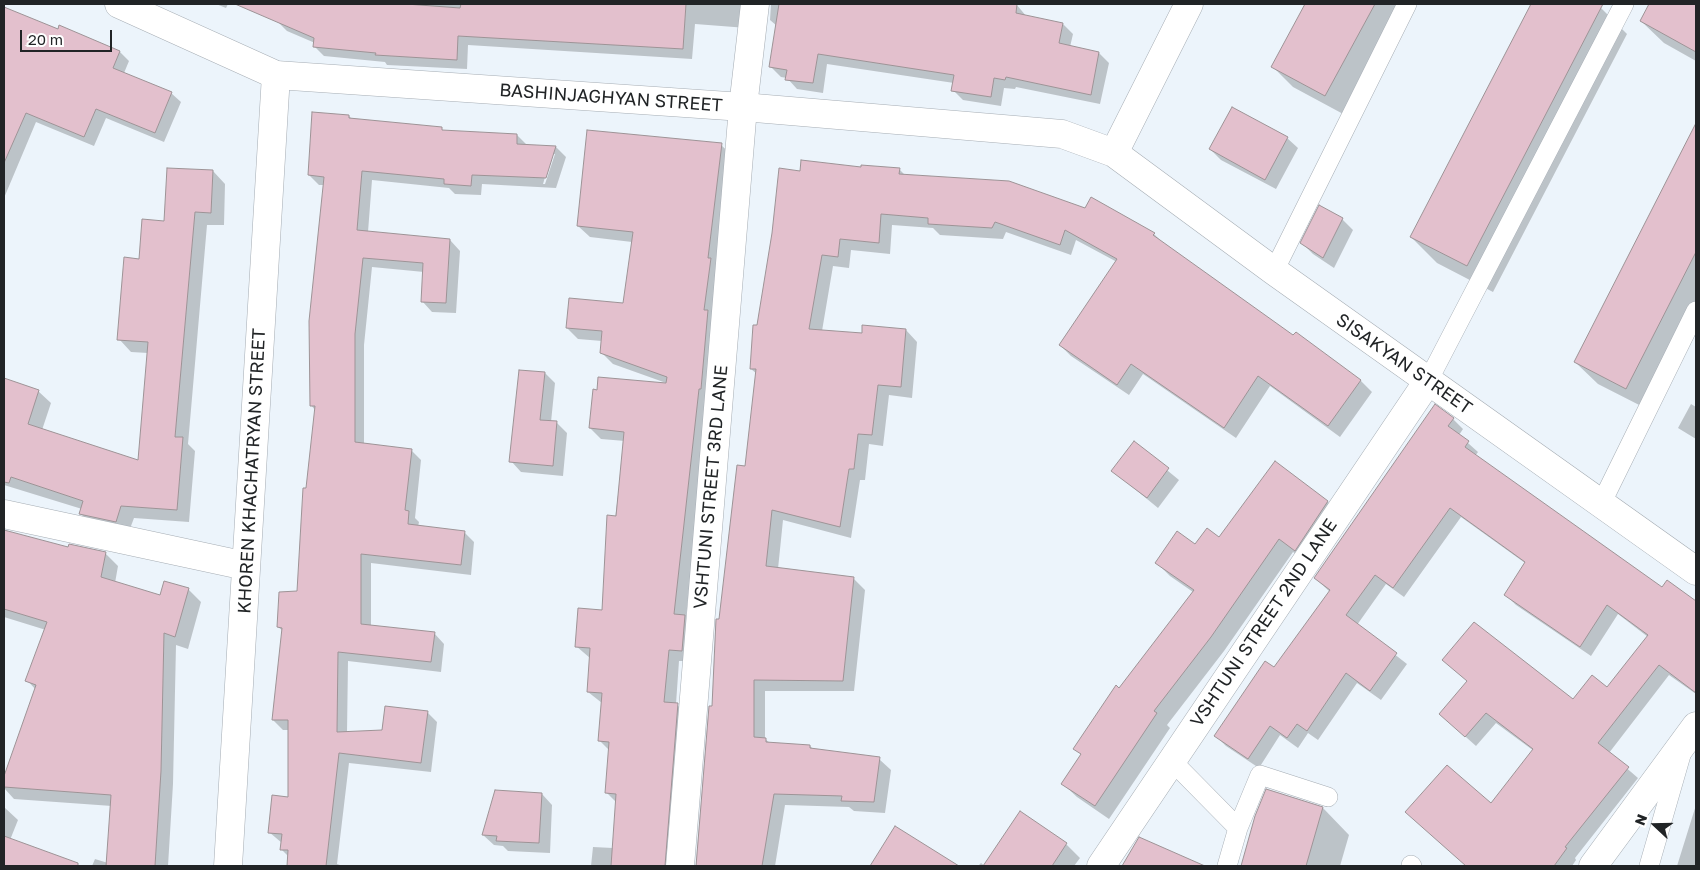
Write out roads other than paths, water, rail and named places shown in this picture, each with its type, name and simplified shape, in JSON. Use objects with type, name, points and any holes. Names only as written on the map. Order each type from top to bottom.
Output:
[{"type":"street","name":"BASHINJAGHYAN STREET","points":[[119,4],[276,75],[743,107],[1062,134],[1114,153]]},
{"type":"street","name":"VSHTUNI STREET 3RD LANE","points":[[680,866],[743,107],[755,4]]},
{"type":"street","points":[[1114,153],[1185,5]]},
{"type":"street","name":"KHOREN KHACHATRYAN STREET","points":[[228,866],[276,75]]},
{"type":"street","name":"SISAKYAN STREET","points":[[1114,153],[1274,272],[1696,571]]},
{"type":"street","name":"VSHTUNI STREET 2ND LANE","points":[[1101,866],[1428,381]]},
{"type":"street","points":[[4,514],[246,566]]},
{"type":"street","points":[[1593,866],[1691,732]]},
{"type":"lane","points":[[1274,272],[1407,4]]},
{"type":"lane","points":[[1428,381],[1624,4]]},
{"type":"lane","points":[[1601,504],[1696,311]]},
{"type":"lane","points":[[1649,866],[1691,732]]},
{"type":"lane","points":[[1172,760],[1238,828]]},
{"type":"lane","points":[[1227,866],[1238,828],[1260,775],[1328,797]]}]
